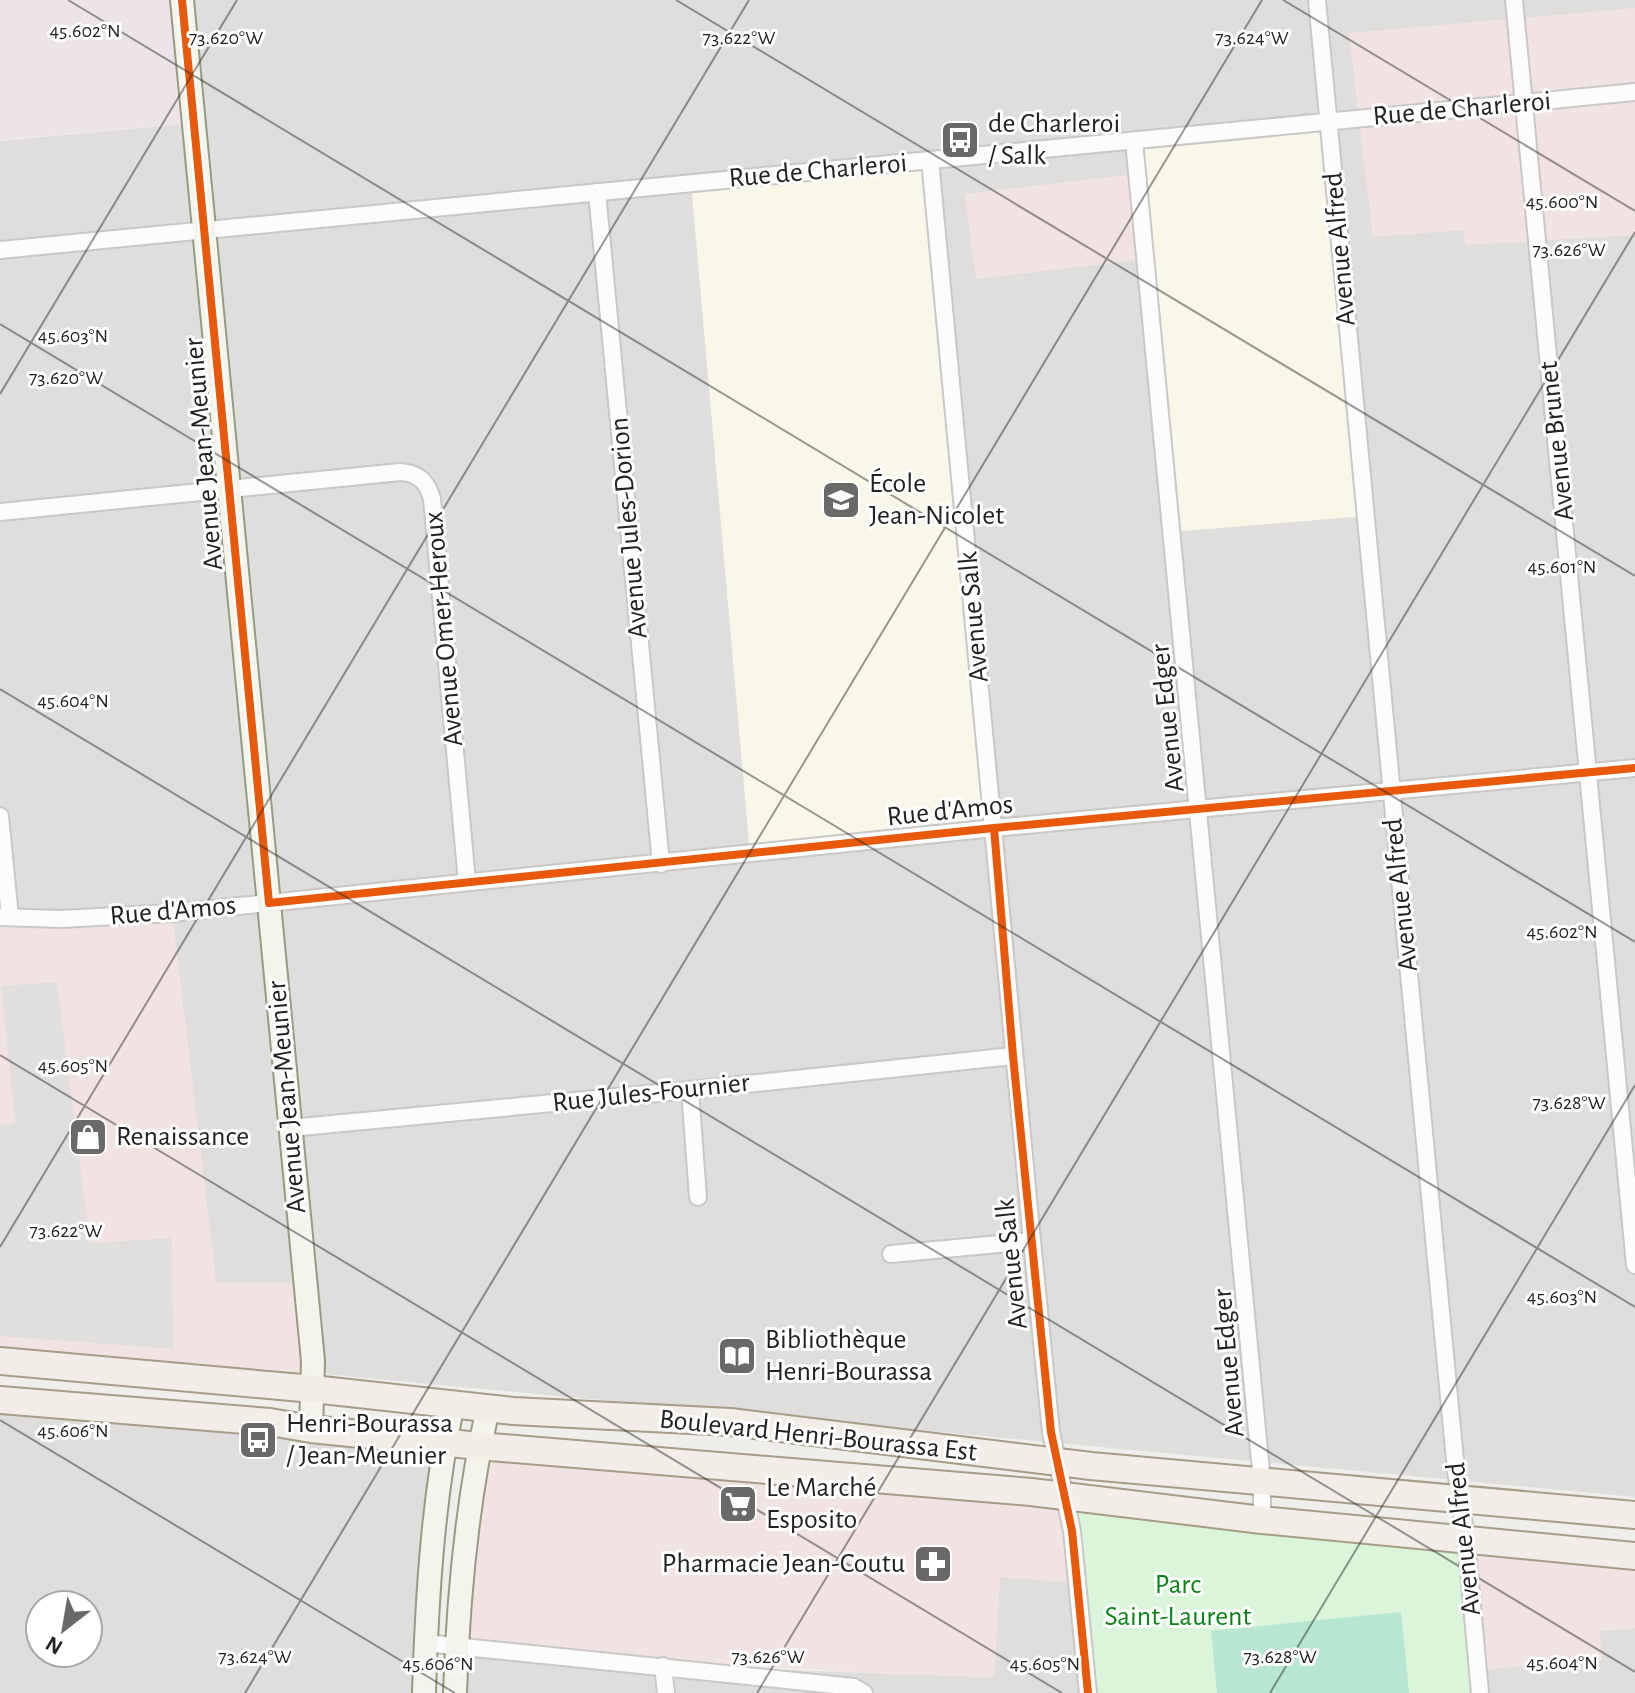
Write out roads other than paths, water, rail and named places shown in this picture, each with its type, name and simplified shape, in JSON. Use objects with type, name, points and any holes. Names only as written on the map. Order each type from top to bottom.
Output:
[{"type":"main road","name":"Boulevard Henri-Bourassa Est","points":[[0,1361],[488,1408],[730,1422],[1058,1462],[1635,1515]]},
{"type":"main road","name":"Boulevard Henri-Bourassa Est","points":[[0,1400],[270,1422],[479,1446],[1064,1496],[1262,1520],[1635,1556]]},
{"type":"street","name":"Avenue Jean-Meunier","points":[[182,0],[313,1361],[311,1429]]},
{"type":"street","name":"Avenue Alfred","points":[[1317,0],[1480,1693]]},
{"type":"street","name":"Avenue Brunet","points":[[1514,0],[1635,1265]]},
{"type":"street","name":"Rue de Charleroi","points":[[0,250],[1635,92]]},
{"type":"street","name":"Avenue Edger","points":[[1134,141],[1262,1482],[1262,1520]]},
{"type":"street","name":"Avenue Salk","points":[[930,160],[1051,1432],[1072,1531],[1088,1693]]},
{"type":"street","name":"Avenue Jules-Dorion","points":[[597,192],[661,864]]},
{"type":"street","name":"Avenue Omer-Heroux","points":[[229,489],[400,472],[422,478],[429,487],[467,882]]},
{"type":"street","points":[[0,512],[229,489]]},
{"type":"street","name":"Rue d'Amos","points":[[5,917],[97,917],[269,903],[994,828],[1635,768]]},
{"type":"street","points":[[0,816],[5,917]]},
{"type":"street","name":"Rue Jules-Fournier","points":[[290,1128],[1013,1056]]},
{"type":"street","points":[[690,1090],[698,1197]]},
{"type":"street","points":[[891,1254],[1032,1241]]},
{"type":"street","points":[[424,1693],[425,1643],[440,1467],[453,1403]]},
{"type":"street","points":[[455,1693],[473,1475],[488,1408]]},
{"type":"street","points":[[425,1643],[854,1687],[864,1693]]},
{"type":"street","points":[[663,1666],[666,1693]]},
{"type":"place","name":"de Charleroi / Salk","points":[[960,140]]},
{"type":"place","name":"École Jean-Nicolet","points":[[841,500]]},
{"type":"place","name":"Renaissance","points":[[88,1137]]},
{"type":"place","name":"Bibliothèque Henri-Bourassa","points":[[737,1356]]},
{"type":"place","name":"Henri-Bourassa / Jean-Meunier","points":[[258,1440]]},
{"type":"place","name":"Le Marché Esposito","points":[[738,1504]]},
{"type":"place","name":"Pharmacie Jean-Coutu","points":[[933,1564]]},
{"type":"park label","name":"Parc Saint-Laurent","points":[[1178,1601]]}]
